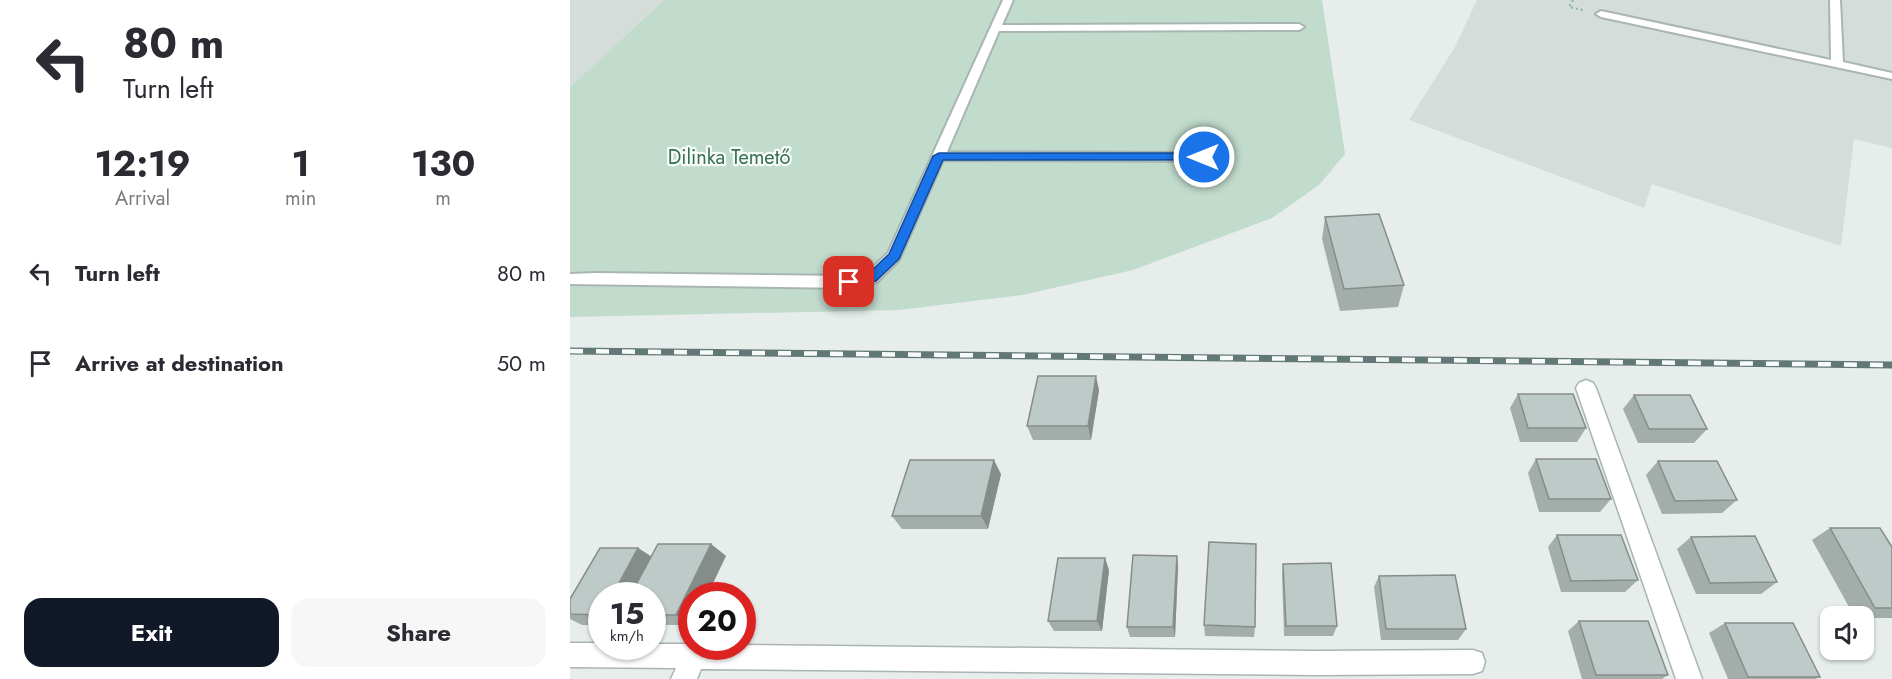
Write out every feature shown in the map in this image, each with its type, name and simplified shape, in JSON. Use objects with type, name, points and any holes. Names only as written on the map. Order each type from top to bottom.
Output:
[{"type":"street","points":[[1586,388],[1689,679]]},
{"type":"street","points":[[570,655],[678,655]]},
{"type":"street","points":[[756,657],[1316,671],[1473,662]]},
{"type":"street","points":[[684,679],[693,660]]},
{"type":"lane","points":[[570,279],[849,282],[872,278],[894,256],[1008,0]]},
{"type":"lane","points":[[1835,0],[1837,64]]},
{"type":"lane","points":[[1601,14],[1892,76]]},
{"type":"lane","points":[[996,28],[1299,27]]},
{"type":"lane","points":[[939,156],[1204,157]]},
{"type":"shaded area","points":[[570,0],[664,0],[570,87]]},
{"type":"shaded area","points":[[1477,0],[1892,0],[1892,148],[1854,139],[1841,246],[1652,184],[1644,208],[1409,120],[1455,47]]},
{"type":"green space","name":"Dilinka Temető","points":[[664,0],[1322,0],[1345,154],[1319,185],[1272,218],[1133,270],[1022,295],[899,310],[570,317],[570,87]]},
{"type":"building","points":[[1379,214],[1404,285],[1344,289],[1325,217]]},
{"type":"building","points":[[1038,376],[1096,376],[1088,426],[1027,426]]},
{"type":"building","points":[[1518,394],[1573,394],[1586,428],[1528,428]]},
{"type":"building","points":[[1634,395],[1690,395],[1707,429],[1649,429]]},
{"type":"building","points":[[1536,459],[1596,459],[1611,499],[1549,499]]},
{"type":"building","points":[[910,460],[994,460],[981,516],[892,516]]},
{"type":"building","points":[[1658,461],[1717,461],[1737,500],[1675,501]]},
{"type":"building","points":[[1830,528],[1880,528],[1892,547],[1892,608],[1875,608]]},
{"type":"building","points":[[1557,535],[1621,535],[1638,580],[1571,581]]},
{"type":"building","points":[[1755,536],[1777,582],[1710,583],[1691,537]]},
{"type":"building","points":[[1209,542],[1256,544],[1255,627],[1204,625]]},
{"type":"building","points":[[658,544],[711,544],[692,582],[678,582],[676,615],[666,615],[666,582],[638,582]]},
{"type":"building","points":[[600,548],[638,548],[620,582],[588,582],[588,615],[570,614],[570,599]]},
{"type":"building","points":[[1133,555],[1177,556],[1173,627],[1127,627]]},
{"type":"building","points":[[1058,558],[1105,558],[1097,621],[1048,621]]},
{"type":"building","points":[[1331,563],[1337,626],[1286,626],[1283,564]]},
{"type":"building","points":[[1455,575],[1466,629],[1386,629],[1379,576]]},
{"type":"building","points":[[1579,621],[1648,621],[1668,675],[1596,675]]},
{"type":"building","points":[[1725,623],[1793,623],[1820,677],[1748,677]]},
{"type":"railway","points":[[570,351],[1892,365]]},
{"type":"route","points":[[849,282],[872,278],[894,256],[939,156],[1204,157]]}]
